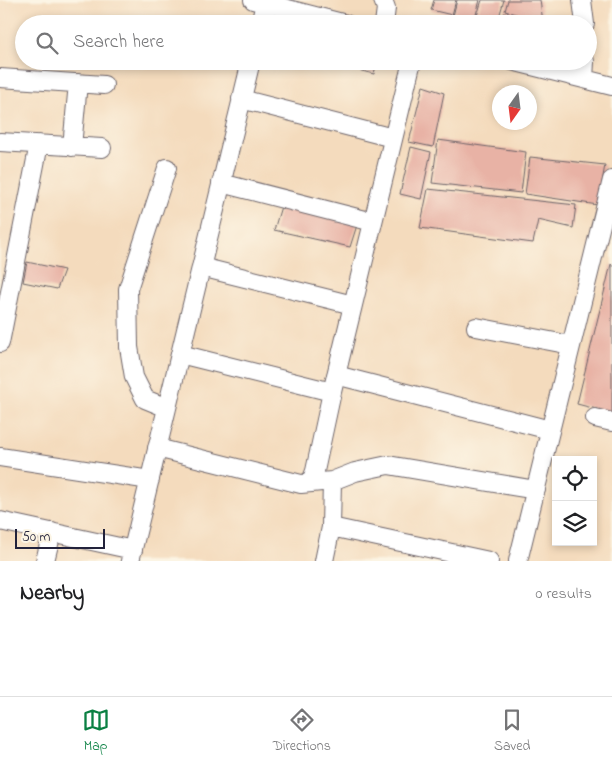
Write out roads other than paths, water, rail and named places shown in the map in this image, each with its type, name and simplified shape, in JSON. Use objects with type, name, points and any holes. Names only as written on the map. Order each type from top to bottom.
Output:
[{"type":"street","points":[[383,0],[386,8],[385,15]]},
{"type":"street","points":[[582,0],[584,15]]},
{"type":"street","points":[[260,15],[261,1],[313,15]]},
{"type":"street","points":[[0,520],[52,532],[132,555],[248,70]]},
{"type":"street","points":[[308,482],[312,479],[314,471],[352,305],[410,70]]},
{"type":"street","points":[[548,70],[612,86]]},
{"type":"street","points":[[584,70],[584,79]]},
{"type":"street","points":[[0,78],[104,85]]},
{"type":"street","points":[[72,147],[78,84]]},
{"type":"street","points":[[241,99],[393,138]]},
{"type":"street","points":[[0,142],[102,148]]},
{"type":"street","points":[[0,343],[39,144]]},
{"type":"street","points":[[167,168],[128,289],[129,347],[134,378],[145,399],[167,408]]},
{"type":"street","points":[[518,561],[612,180]]},
{"type":"street","points":[[221,183],[373,222]]},
{"type":"street","points":[[201,267],[352,305]]},
{"type":"street","points":[[476,327],[571,345]]},
{"type":"street","points":[[180,354],[332,392]]},
{"type":"street","points":[[336,375],[550,430]]},
{"type":"street","points":[[595,418],[612,422]]},
{"type":"street","points":[[157,448],[300,484],[332,481],[355,472],[388,465],[536,490]]},
{"type":"street","points":[[0,457],[150,480]]},
{"type":"street","points":[[324,561],[331,527],[332,481]]},
{"type":"street","points":[[331,527],[489,561]]},
{"type":"street","points":[[45,561],[52,532]]}]
